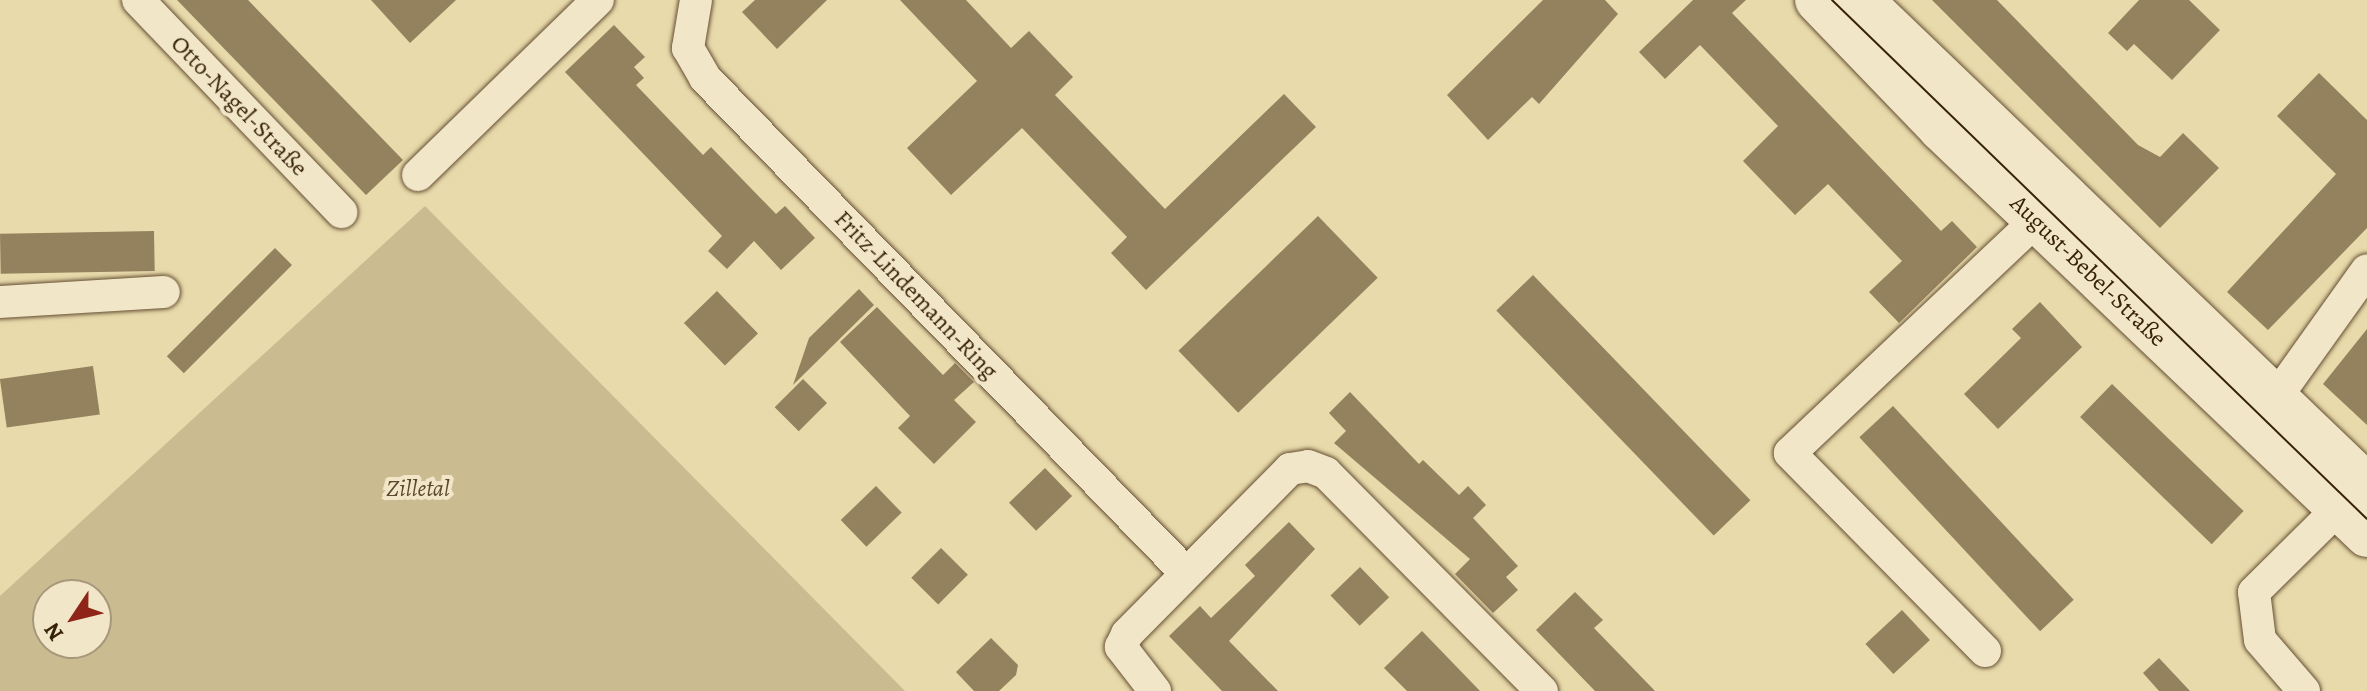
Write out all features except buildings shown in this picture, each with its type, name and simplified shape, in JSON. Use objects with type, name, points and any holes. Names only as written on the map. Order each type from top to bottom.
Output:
[{"type":"street","name":"Otto-Nagel-Straße","points":[[138,0],[341,212]]},
{"type":"street","points":[[418,175],[598,0]]},
{"type":"street","name":"Fritz-Lindemann-Ring","points":[[696,0],[688,48],[705,78],[1186,573]]},
{"type":"street","name":"August-Bebel-Straße","points":[[1851,6],[2048,209],[2358,510]]},
{"type":"street","points":[[1985,651],[1790,453],[2048,209]]},
{"type":"street","name":"August-Bebel-Straße","points":[[2048,209],[2275,399],[2358,510]]},
{"type":"street","points":[[2275,399],[2367,270]]},
{"type":"street","points":[[0,302],[164,292]]},
{"type":"street","points":[[1155,691],[1121,647],[1186,573],[1290,469],[1308,466],[1326,473],[1542,691]]},
{"type":"street","points":[[2304,691],[2260,640],[2254,592],[2358,510]]},
{"type":"green space","name":"Zilletal","points":[[425,206],[905,691],[0,691],[0,596]]},
{"type":"tram line","points":[[1832,0],[2367,519]]}]
